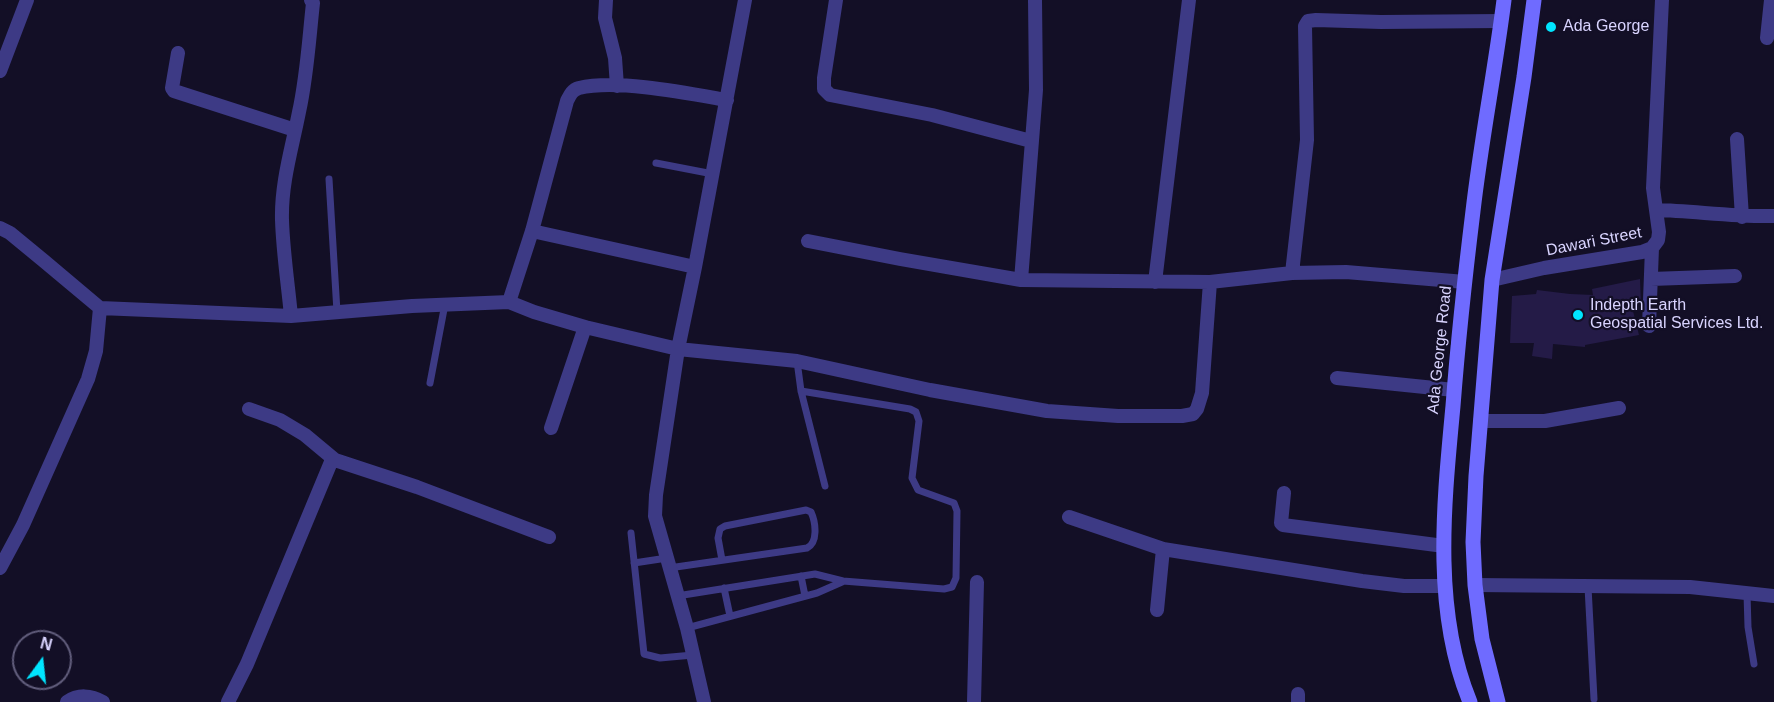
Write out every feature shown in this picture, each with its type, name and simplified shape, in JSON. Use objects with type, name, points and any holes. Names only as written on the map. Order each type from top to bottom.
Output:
[{"type":"main road","name":"Ada George Road","points":[[1470,702],[1452,640],[1444,586],[1444,546],[1454,390],[1465,282],[1504,0]]},
{"type":"main road","points":[[1498,702],[1482,639],[1475,585],[1473,543],[1480,421],[1492,280],[1534,0]]},
{"type":"street","points":[[0,70],[27,0]]},
{"type":"street","points":[[291,316],[282,220],[288,160],[305,77],[313,3],[311,0]]},
{"type":"street","points":[[606,0],[605,18],[615,58],[617,86]]},
{"type":"street","points":[[704,702],[687,628],[655,516],[656,495],[678,349],[745,0]]},
{"type":"street","points":[[836,0],[824,78],[824,89],[830,95],[932,115],[1031,141]]},
{"type":"street","points":[[1021,280],[1036,90],[1035,0]]},
{"type":"street","points":[[1155,282],[1189,0]]},
{"type":"street","points":[[1656,210],[1653,188],[1662,0]]},
{"type":"street","points":[[1767,39],[1771,0]]},
{"type":"street","points":[[1292,273],[1307,140],[1305,26],[1308,21],[1501,21]]},
{"type":"street","points":[[178,53],[172,88],[174,92],[295,130]]},
{"type":"street","points":[[509,302],[532,231],[571,93],[578,89],[617,86],[726,100]]},
{"type":"street","points":[[1737,139],[1742,217]]},
{"type":"street","name":"Dawari Street","points":[[1492,280],[1652,248],[1658,240],[1656,210],[1742,217],[1774,216]]},
{"type":"street","points":[[0,228],[10,233],[100,308],[291,316],[445,304],[509,302],[585,327],[678,349],[797,361],[930,390],[1047,411],[1118,416],[1182,416],[1193,414],[1197,409],[1202,393],[1210,282]]},
{"type":"street","points":[[532,231],[695,267]]},
{"type":"street","points":[[808,241],[1021,280],[1210,282],[1292,273],[1346,272],[1465,282]]},
{"type":"street","points":[[1649,326],[1652,248]]},
{"type":"street","points":[[1651,279],[1735,276]]},
{"type":"street","points":[[0,568],[23,525],[88,379],[96,351],[100,308]]},
{"type":"street","points":[[551,428],[585,327]]},
{"type":"street","points":[[1336,378],[1454,390]]},
{"type":"street","points":[[1480,421],[1545,421],[1619,408]]},
{"type":"street","points":[[249,409],[280,420],[304,435],[335,460],[417,487],[549,537]]},
{"type":"street","points":[[228,702],[251,653],[331,462],[335,460]]},
{"type":"street","points":[[1284,493],[1281,523],[1283,525],[1444,546]]},
{"type":"street","points":[[1069,517],[1163,549],[1362,581],[1404,586],[1444,586]]},
{"type":"street","points":[[1157,610],[1163,549]]},
{"type":"street","points":[[974,702],[977,582]]},
{"type":"street","points":[[1475,585],[1690,587],[1774,596]]},
{"type":"street","points":[[67,702],[79,695],[97,698],[103,702]]},
{"type":"lane","points":[[656,163],[713,174]]},
{"type":"lane","points":[[329,179],[337,312]]},
{"type":"lane","points":[[430,383],[445,304]]},
{"type":"lane","points":[[797,361],[801,391],[825,486]]},
{"type":"lane","points":[[677,596],[815,574],[843,581],[944,589],[952,586],[956,578],[957,511],[954,503],[918,490],[912,477],[919,421],[916,412],[910,409],[801,391]]},
{"type":"lane","points":[[634,562],[722,560],[807,548],[815,541],[811,512],[806,510],[725,526],[720,529],[718,538],[722,560]]},
{"type":"lane","points":[[631,533],[644,654],[660,658],[693,655]]},
{"type":"lane","points":[[801,576],[805,596]]},
{"type":"lane","points":[[687,628],[805,596],[843,581]]},
{"type":"lane","points":[[1588,587],[1594,699]]},
{"type":"lane","points":[[724,588],[730,616]]},
{"type":"lane","points":[[1747,594],[1748,627],[1754,664]]},
{"type":"building","points":[[1640,279],[1641,305],[1632,307],[1639,335],[1585,345],[1585,347],[1553,344],[1552,359],[1532,356],[1534,343],[1510,343],[1512,296],[1536,294],[1537,290],[1593,295],[1592,289]]},
{"type":"place","name":"Ada George","points":[[1551,27]]},
{"type":"place","name":"Indepth Earth Geospatial Services Ltd.","points":[[1578,315]]}]
